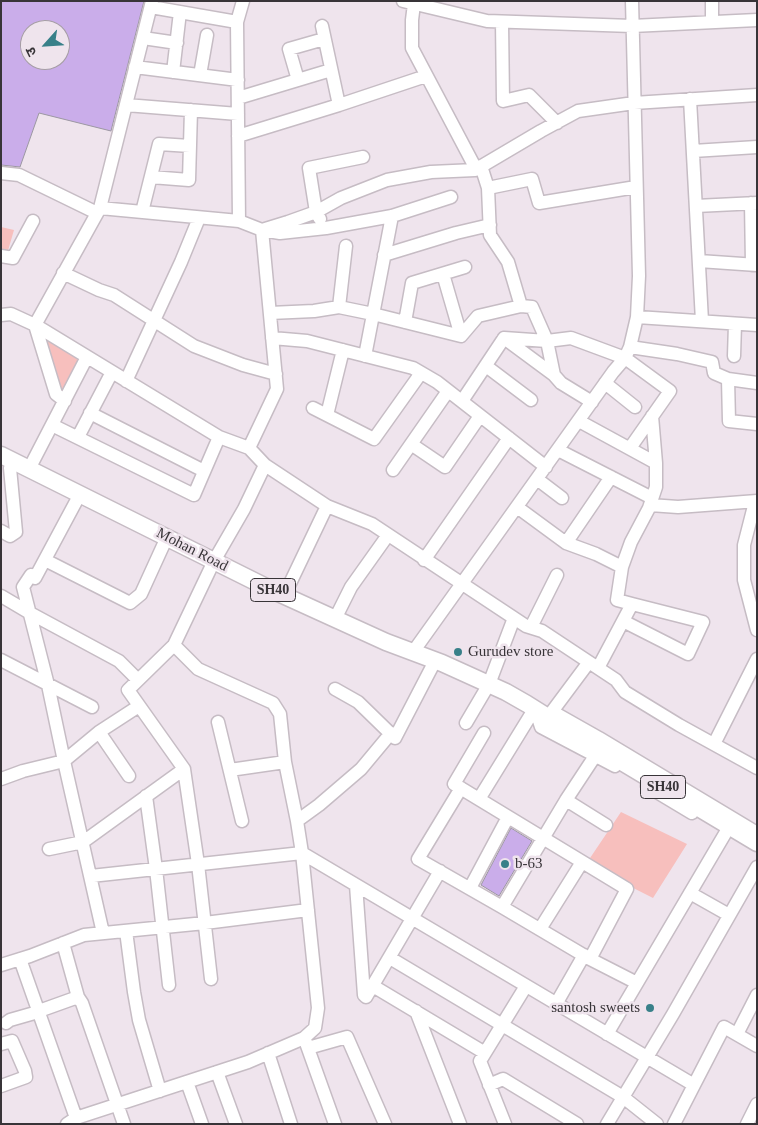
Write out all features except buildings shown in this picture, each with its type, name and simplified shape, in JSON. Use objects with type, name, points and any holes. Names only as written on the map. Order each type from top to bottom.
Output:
[{"type":"main road","name":"Mohan Road","points":[[7,458],[284,596],[489,684],[541,710]]},
{"type":"main road","name":"SH40","points":[[541,710],[570,731],[757,843]]},
{"type":"street","points":[[239,221],[237,22],[243,1]]},
{"type":"street","points":[[413,652],[627,352],[637,317],[639,276],[632,1]]},
{"type":"street","points":[[712,1],[712,22]]},
{"type":"street","points":[[521,306],[508,262],[490,235],[488,188],[479,168],[412,48],[412,20],[409,3],[438,5],[487,21],[502,22],[632,26],[757,20]]},
{"type":"street","points":[[65,401],[56,394],[35,325],[98,210],[151,4],[180,12],[237,22]]},
{"type":"street","points":[[173,72],[180,12]]},
{"type":"street","points":[[502,22],[503,101],[529,95],[557,123]]},
{"type":"street","points":[[298,80],[289,49],[323,32],[339,105]]},
{"type":"street","points":[[200,75],[207,35]]},
{"type":"street","points":[[143,38],[176,43]]},
{"type":"street","points":[[135,67],[238,80]]},
{"type":"street","points":[[238,98],[331,70]]},
{"type":"street","points":[[238,136],[426,76]]},
{"type":"street","points":[[262,230],[316,212],[341,198],[387,180],[431,172],[479,168],[578,112],[634,103],[757,95]]},
{"type":"street","points":[[690,99],[702,321]]},
{"type":"street","points":[[126,105],[238,114]]},
{"type":"street","points":[[151,177],[189,180],[191,110]]},
{"type":"street","points":[[142,212],[159,144],[190,146]]},
{"type":"street","points":[[693,151],[757,147]]},
{"type":"street","points":[[326,228],[316,212],[309,168],[364,157]]},
{"type":"street","points":[[1,173],[18,175],[98,210],[239,221],[262,230],[280,233],[326,228],[392,216],[451,197]]},
{"type":"street","points":[[488,188],[532,179],[539,203],[636,187]]},
{"type":"street","points":[[696,206],[754,203],[755,265],[699,260]]},
{"type":"street","points":[[365,356],[392,216]]},
{"type":"street","points":[[126,381],[181,262],[199,218]]},
{"type":"street","points":[[1,256],[13,258],[33,221]]},
{"type":"street","points":[[384,256],[456,233],[490,225]]},
{"type":"street","points":[[249,448],[277,389],[262,230]]},
{"type":"street","points":[[339,307],[346,246]]},
{"type":"street","points":[[405,322],[412,282],[465,267]]},
{"type":"street","points":[[64,273],[98,290],[114,295],[194,346],[243,365],[276,374]]},
{"type":"street","points":[[443,274],[461,336]]},
{"type":"street","points":[[461,336],[478,316],[521,306],[532,307],[547,342],[554,375]]},
{"type":"street","points":[[270,313],[314,311],[339,307],[461,336]]},
{"type":"street","points":[[1,315],[11,314],[35,325],[218,437],[249,448],[265,465],[327,506],[372,524],[461,585],[526,626],[542,631],[594,665],[616,680],[625,692],[678,725],[757,768]]},
{"type":"street","points":[[637,317],[757,325]]},
{"type":"street","points":[[734,356],[735,324]]},
{"type":"street","points":[[272,338],[307,341],[413,368],[437,382],[546,467]]},
{"type":"street","points":[[504,338],[547,342],[571,338],[627,352],[712,362],[714,373],[728,379],[757,383]]},
{"type":"street","points":[[462,401],[504,338]]},
{"type":"street","points":[[504,338],[554,375],[561,383],[592,402]]},
{"type":"street","points":[[327,415],[343,350]]},
{"type":"street","points":[[627,352],[670,392],[630,448]]},
{"type":"street","points":[[29,469],[88,357]]},
{"type":"street","points":[[486,366],[531,400]]},
{"type":"street","points":[[78,437],[112,372]]},
{"type":"street","points":[[313,408],[374,438],[421,373]]},
{"type":"street","points":[[728,379],[728,420],[757,424]]},
{"type":"street","points":[[605,383],[635,407]]},
{"type":"street","points":[[393,470],[448,391]]},
{"type":"street","points":[[90,413],[204,471]]},
{"type":"street","points":[[411,444],[445,467],[480,416]]},
{"type":"street","points":[[623,621],[688,654],[702,622],[617,600],[622,566],[656,487],[652,416]]},
{"type":"street","points":[[578,421],[656,463]]},
{"type":"street","points":[[52,425],[194,495],[218,437]]},
{"type":"street","points":[[424,560],[509,438]]},
{"type":"street","points":[[558,450],[611,477],[651,502],[678,507],[756,502],[744,545],[744,580],[757,630]]},
{"type":"street","points":[[1,531],[10,536],[16,532],[10,468],[7,458]]},
{"type":"street","points":[[211,979],[198,864],[184,769],[128,690],[174,646],[214,561],[244,509],[265,465]]},
{"type":"street","points":[[566,543],[611,477]]},
{"type":"street","points":[[537,479],[562,498]]},
{"type":"street","points":[[80,494],[35,578],[30,575],[23,587],[48,685],[103,933]]},
{"type":"street","points":[[284,596],[327,506]]},
{"type":"street","points":[[517,508],[566,543],[622,566]]},
{"type":"street","points":[[335,619],[351,587],[388,536]]},
{"type":"street","points":[[45,560],[130,603],[141,594],[166,537]]},
{"type":"street","points":[[530,628],[557,576]]},
{"type":"street","points":[[1,596],[119,661],[138,680]]},
{"type":"street","points":[[479,799],[541,710],[594,665],[632,604]]},
{"type":"street","points":[[466,722],[489,684],[514,618]]},
{"type":"street","points":[[174,646],[198,669],[273,703],[280,714],[285,762],[302,853],[318,1008],[315,1028],[306,1043]]},
{"type":"street","points":[[714,744],[757,659]]},
{"type":"street","points":[[1,660],[92,707]]},
{"type":"street","points":[[335,689],[358,702],[395,738],[435,661]]},
{"type":"street","points":[[1,779],[23,771],[64,761],[99,732],[139,706]]},
{"type":"street","points":[[541,710],[541,727],[622,770],[669,800],[757,850]]},
{"type":"street","points":[[541,710],[599,738],[757,833]]},
{"type":"street","points":[[218,722],[242,821]]},
{"type":"street","points":[[99,732],[129,776]]},
{"type":"street","points":[[484,733],[454,784],[627,889],[587,957],[556,1004]]},
{"type":"street","points":[[297,821],[361,769],[391,734]]},
{"type":"street","points":[[502,907],[566,800],[595,756]]},
{"type":"street","points":[[230,770],[285,762]]},
{"type":"street","points":[[49,849],[83,842],[184,769]]},
{"type":"street","points":[[461,788],[418,858],[587,957],[637,983]]},
{"type":"street","points":[[146,796],[169,985]]},
{"type":"street","points":[[566,800],[606,824]]},
{"type":"street","points":[[470,888],[508,817]]},
{"type":"street","points":[[607,1034],[726,832]]},
{"type":"street","points":[[91,876],[302,853],[694,1085]]},
{"type":"street","points":[[540,929],[582,862]]},
{"type":"street","points":[[607,1124],[757,868]]},
{"type":"street","points":[[356,884],[364,995],[366,997],[440,871]]},
{"type":"street","points":[[690,893],[729,915]]},
{"type":"street","points":[[1,965],[84,935],[308,910]]},
{"type":"street","points":[[126,931],[139,1020],[160,1091]]},
{"type":"street","points":[[63,943],[78,997],[82,1003],[124,1124]]},
{"type":"street","points":[[390,958],[623,1097],[657,1124]]},
{"type":"street","points":[[20,959],[72,1121],[248,1062],[268,1053],[306,1043],[347,1037],[384,1124]]},
{"type":"street","points":[[373,986],[416,1011],[482,1057],[490,1085],[505,1124]]},
{"type":"street","points":[[482,1057],[526,986]]},
{"type":"street","points":[[737,1034],[757,995]]},
{"type":"street","points":[[6,1023],[78,997]]},
{"type":"street","points":[[416,1011],[460,1124]]},
{"type":"street","points":[[674,1124],[724,1027],[757,1046]]},
{"type":"street","points":[[1,1044],[12,1041],[26,1077],[1,1086]]},
{"type":"street","points":[[306,1043],[335,1124]]},
{"type":"street","points":[[268,1053],[291,1124]]},
{"type":"street","points":[[217,1072],[236,1124]]},
{"type":"street","points":[[490,1085],[503,1079],[577,1124]]},
{"type":"street","points":[[187,1082],[202,1124]]},
{"type":"street","points":[[747,1124],[757,1104]]},
{"type":"shaded area","points":[[1,227],[14,230],[7,254],[1,252]]},
{"type":"shaded area","points":[[41,333],[83,358],[64,395],[59,393]]},
{"type":"shaded area","points":[[621,812],[687,844],[653,898],[586,864]]},
{"type":"place","name":"Gurudev store","points":[[458,652]]},
{"type":"place","name":"b-63","points":[[505,864]]},
{"type":"place","name":"santosh sweets","points":[[650,1008]]}]
